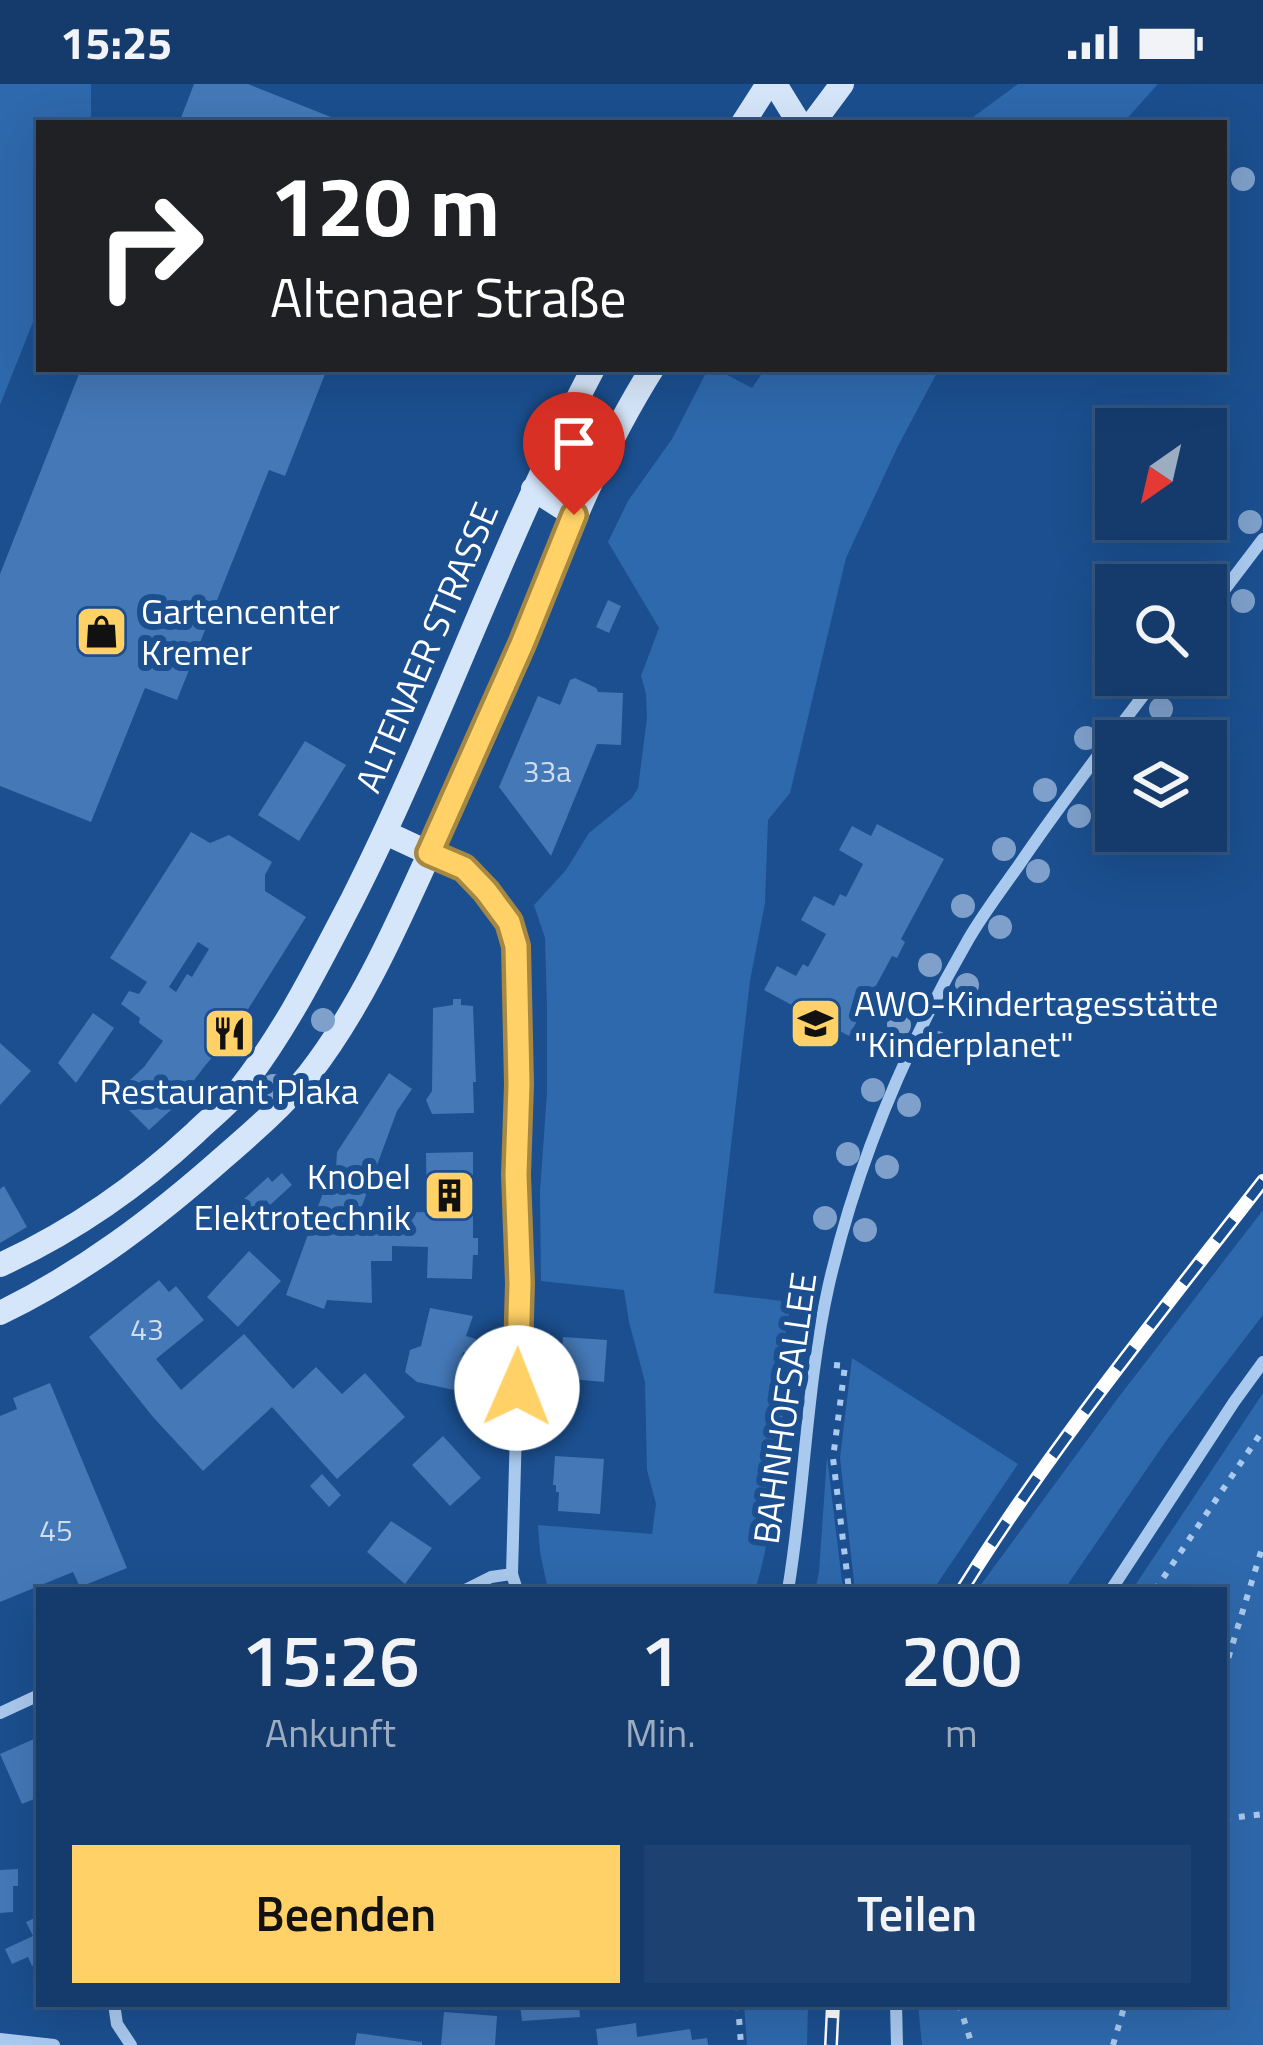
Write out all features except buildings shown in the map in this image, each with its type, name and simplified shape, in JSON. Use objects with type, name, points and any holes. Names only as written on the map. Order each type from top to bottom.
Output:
[{"type":"main road","points":[[745,120],[772,84],[797,120]]},
{"type":"main road","points":[[815,120],[842,84]]},
{"type":"main road","name":"ALTENAER STRASSE","points":[[0,1265],[86,1219],[144,1179],[231,1099],[268,1052],[386,833],[533,489],[592,372]]},
{"type":"main road","points":[[0,1313],[53,1287],[138,1228],[273,1114],[309,1073],[394,933],[574,515],[650,372]]},
{"type":"main road","name":"ALTENAER STRASSE","points":[[533,489],[574,515]]},
{"type":"main road","name":"ALTENAER STRASSE","points":[[386,833],[429,853]]},
{"type":"street","points":[[1227,586],[1263,539]]},
{"type":"street","name":"BAHNHOFSALLEE","points":[[788,1587],[805,1434],[829,1284],[857,1183],[907,1058],[969,937],[1143,696]]},
{"type":"street","points":[[429,853],[464,868],[486,891],[509,922],[516,946],[520,1283],[512,1574],[516,1587]]},
{"type":"street","points":[[1113,1587],[1263,1362]]},
{"type":"street","points":[[472,1587],[491,1577],[512,1574]]},
{"type":"street","points":[[0,1712],[36,1696]]},
{"type":"street","points":[[114,2007],[117,2024],[131,2045]]},
{"type":"street","points":[[896,2007],[897,2045]]},
{"type":"street","points":[[0,2039],[54,2045]]},
{"type":"path","points":[[816,1362],[845,1366],[833,1458],[849,1587]]},
{"type":"path","points":[[1157,1587],[1263,1430]]},
{"type":"path","points":[[1227,1662],[1263,1545]]},
{"type":"path","points":[[1227,1819],[1263,1814]]},
{"type":"path","points":[[738,2007],[741,2045]]},
{"type":"path","points":[[960,2007],[972,2045]]},
{"type":"path","points":[[1113,2045],[1124,2007]]},
{"type":"shaded area","points":[[0,84],[91,84],[91,120],[36,120],[36,315],[0,405]]},
{"type":"shaded area","points":[[1018,84],[1158,84],[1126,120],[969,120]]},
{"type":"shaded area","points":[[706,372],[722,372],[752,388],[763,372],[937,372],[846,558],[790,793],[768,820],[765,903],[750,981],[714,1293],[791,1302],[779,1371],[788,1373],[776,1481],[756,1587],[547,1587],[538,1525],[652,1534],[656,1504],[647,1470],[645,1382],[624,1290],[541,1281],[547,1007],[545,938],[534,905],[566,870],[589,833],[638,788],[647,718],[641,676],[659,628],[608,542],[628,501],[672,439]]},
{"type":"shaded area","points":[[1263,1210],[1263,1315],[1166,1441],[1066,1587],[979,1587]]},
{"type":"shaded area","points":[[852,1358],[1018,1464],[935,1587],[855,1587],[840,1458]]},
{"type":"shaded area","points":[[1263,1393],[1263,2045],[922,2045],[918,2007],[1227,2007],[1227,1587],[1134,1587]]},
{"type":"shaded area","points":[[827,1456],[843,1587],[816,1587]]},
{"type":"shaded area","points":[[744,2007],[808,2007],[807,2045],[747,2045]]},
{"type":"railway","points":[[964,1587],[1069,1433],[1263,1181]]},
{"type":"railway","points":[[831,2045],[833,2007]]},
{"type":"place","name":"Gartencenter Kremer","points":[[102,631]]},
{"type":"place","name":"AWO-Kindertagesstätte \"Kinderplanet\"","points":[[815,1023]]},
{"type":"place","name":"Restaurant Plaka","points":[[229,1034]]},
{"type":"place","name":"Knobel Elektrotechnik","points":[[450,1196]]},
{"type":"route","points":[[517,1388],[516,946],[509,922],[486,891],[464,868],[429,853],[574,515]]}]
